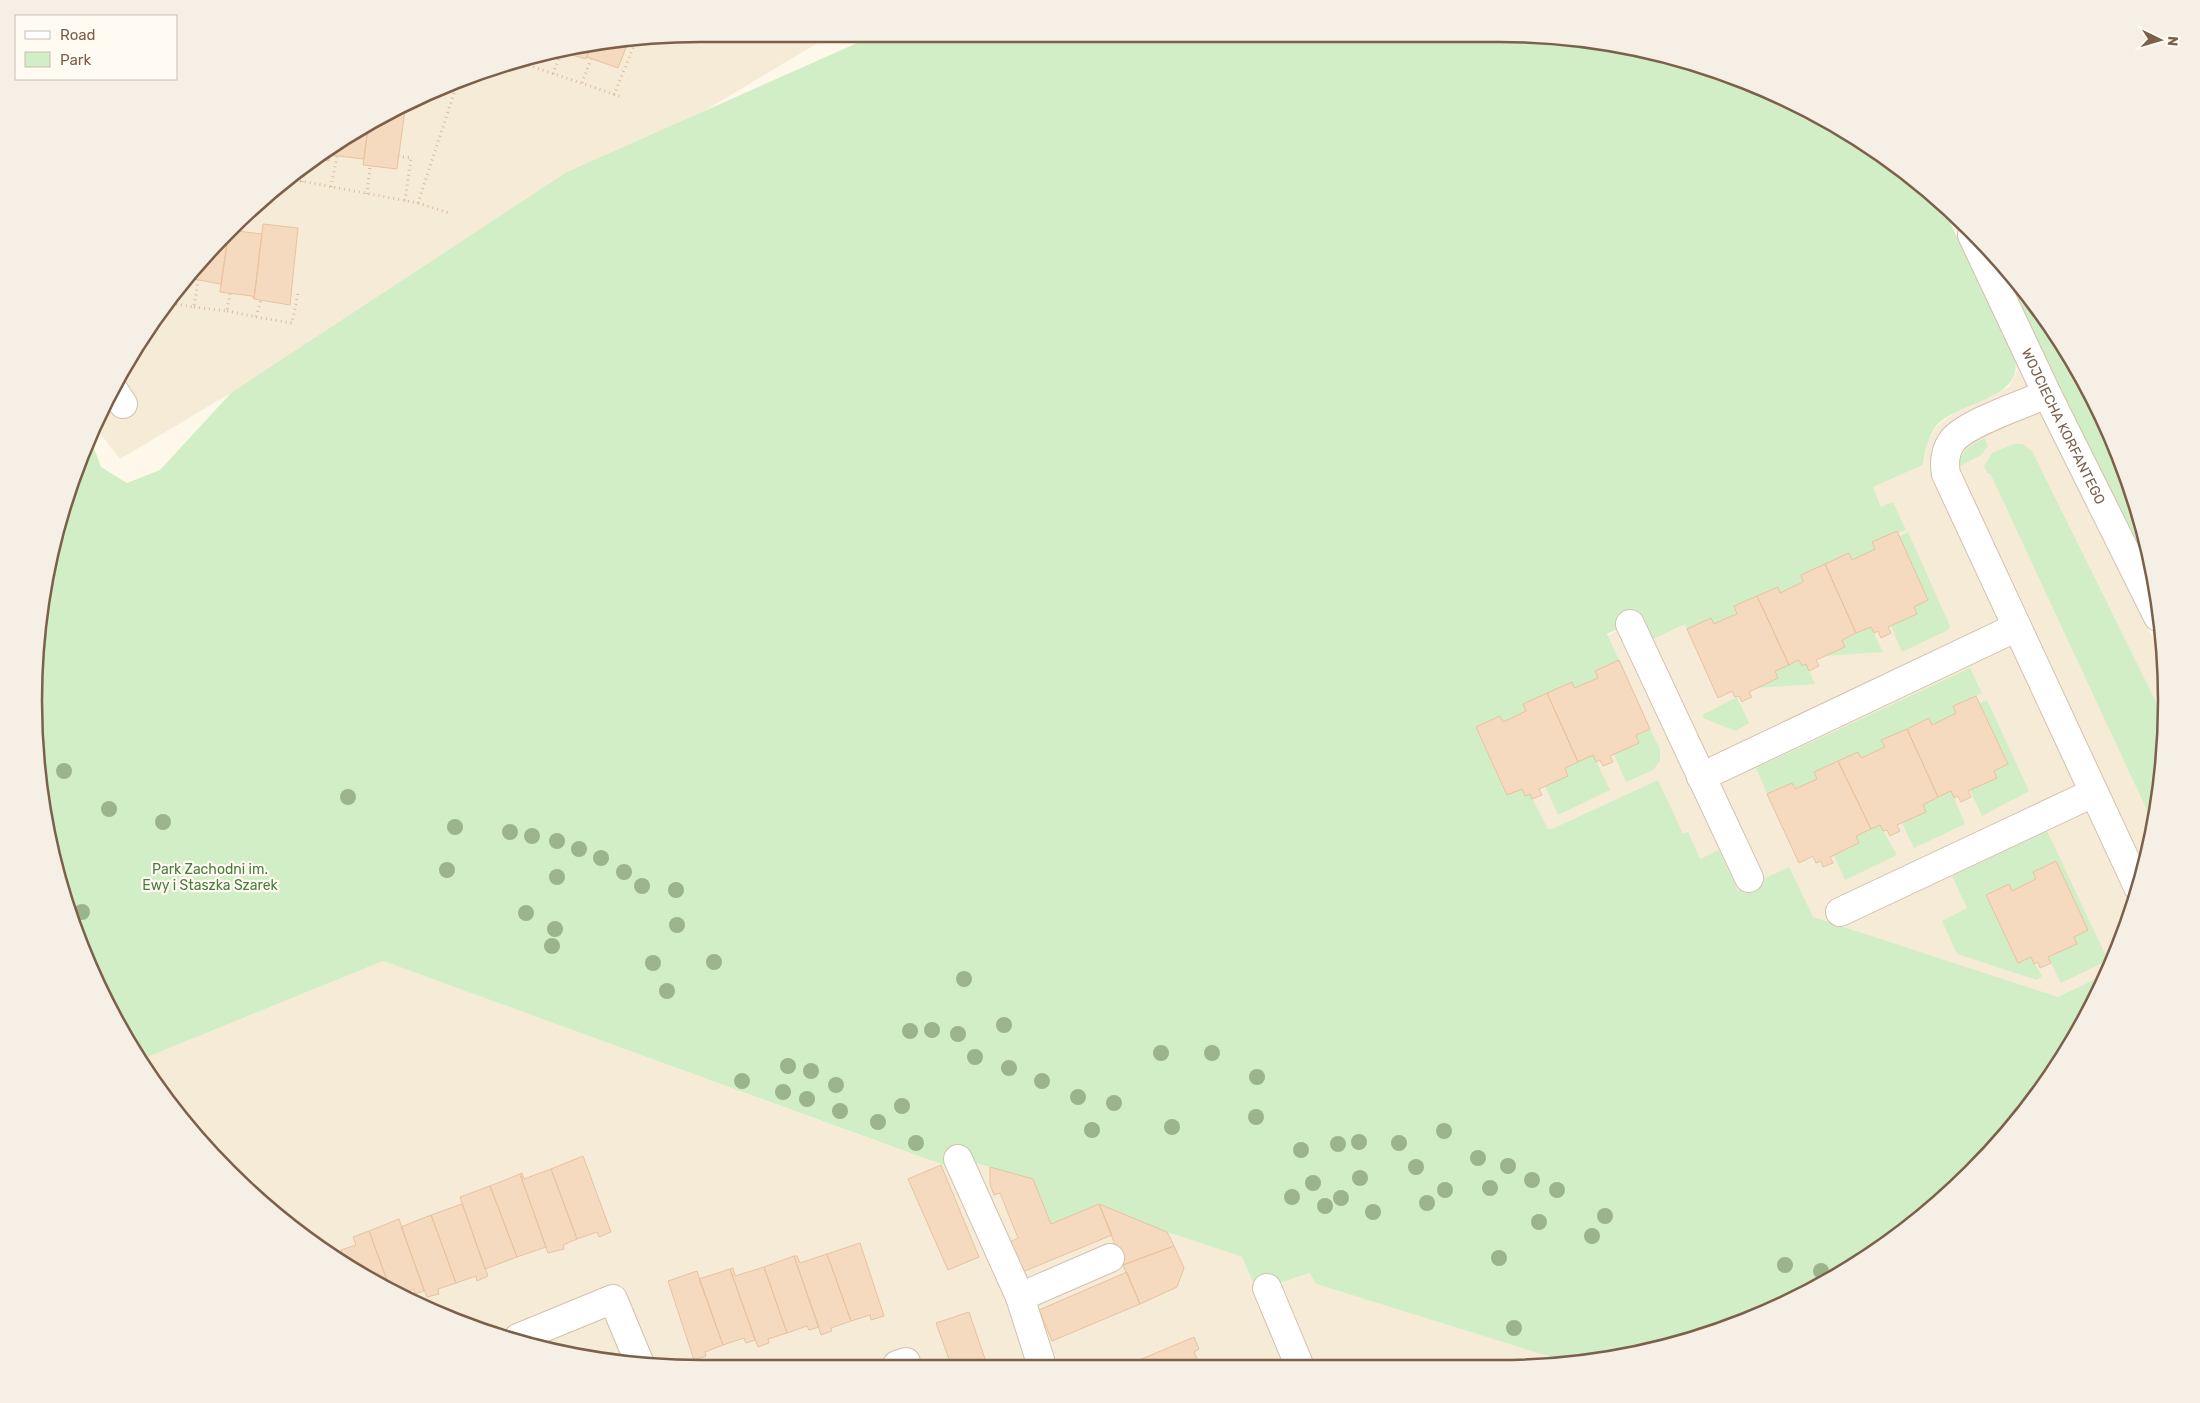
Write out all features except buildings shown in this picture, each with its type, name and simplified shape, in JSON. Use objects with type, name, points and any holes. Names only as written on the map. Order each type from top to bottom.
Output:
[{"type":"street","name":"WOJCIECHA KORFANTEGO","points":[[1981,253],[2047,394],[2149,600]]},
{"type":"street","points":[[2047,394],[1962,431],[1951,442],[1944,462],[1946,474],[2133,877]]},
{"type":"street","points":[[1630,624],[1749,878]]},
{"type":"street","points":[[1701,776],[2016,628]]},
{"type":"street","points":[[1840,912],[2093,793]]},
{"type":"street","points":[[958,1159],[1020,1297],[1040,1360]]},
{"type":"street","points":[[1020,1297],[1110,1258]]},
{"type":"street","points":[[1267,1288],[1297,1360]]},
{"type":"street","points":[[523,1336],[613,1299],[637,1357]]},
{"type":"path","points":[[614,94],[633,46]]},
{"type":"path","points":[[553,74],[559,58]]},
{"type":"path","points":[[582,83],[591,58]]},
{"type":"path","points":[[530,65],[622,97]]},
{"type":"path","points":[[418,203],[455,91]]},
{"type":"path","points":[[332,187],[337,155]]},
{"type":"path","points":[[398,156],[411,158],[405,201]]},
{"type":"path","points":[[367,194],[370,166]]},
{"type":"path","points":[[302,182],[303,177]]},
{"type":"path","points":[[298,181],[418,203],[449,213]]},
{"type":"path","points":[[194,307],[198,280]]},
{"type":"path","points":[[227,311],[230,293]]},
{"type":"path","points":[[176,304],[292,323],[298,293]]},
{"type":"path","points":[[256,317],[261,300]]},
{"type":"shaded area","points":[[820,42],[120,459],[100,433],[131,372],[179,300],[206,267],[267,206],[335,154],[372,131],[410,110],[490,77],[573,55],[615,48],[658,44]]},
{"type":"shaded area","points":[[2015,359],[2154,642],[2156,658],[2158,702],[2156,745],[2152,788],[2145,830],[2123,913],[2090,993],[2074,1022],[1475,813],[1476,727],[1480,725],[1470,700],[1881,507],[1873,487],[1923,465],[1928,441],[1937,426],[1958,410],[2009,387],[2017,370]]},
{"type":"shaded area","points":[[383,961],[972,1176],[974,1163],[1033,1179],[1051,1224],[1099,1204],[1167,1232],[1242,1257],[1257,1291],[1311,1273],[1316,1284],[1554,1358],[1498,1360],[702,1360],[658,1359],[615,1355],[573,1348],[490,1326],[449,1310],[410,1293],[335,1249],[267,1197],[236,1167],[206,1136],[179,1103],[147,1057]]},
{"type":"green space","name":"Park Zachodni im. Ewy i Staszka Szarek","points":[[860,42],[1498,42],[1542,44],[1585,48],[1627,55],[1710,77],[1790,110],[1828,131],[1900,179],[1950,223],[2015,359],[2015,373],[2010,383],[1988,398],[1960,410],[1937,425],[1929,439],[1923,465],[1873,487],[1881,507],[1893,502],[1906,530],[1872,542],[1875,549],[1852,560],[1849,554],[1801,575],[1803,582],[1780,593],[1777,587],[1734,606],[1737,614],[1714,624],[1710,618],[1687,629],[1685,624],[1653,639],[1644,618],[1611,632],[1607,634],[1619,660],[1595,671],[1598,678],[1503,722],[1500,716],[1476,727],[1507,795],[1522,789],[1530,794],[1548,829],[1552,829],[1658,780],[1683,834],[1688,832],[1700,859],[1719,850],[1738,891],[1789,867],[1813,917],[2058,997],[2096,979],[2069,1031],[2021,1103],[1994,1136],[1933,1197],[1865,1249],[1790,1293],[1710,1326],[1627,1348],[1554,1358],[1316,1284],[1310,1273],[1257,1291],[1242,1257],[1167,1232],[1099,1204],[1051,1224],[1032,1179],[975,1163],[973,1176],[383,961],[147,1057],[110,993],[77,913],[55,830],[48,788],[44,745],[42,702],[44,658],[48,615],[55,573],[77,490],[94,447],[101,467],[127,483],[160,470],[231,393],[567,172]]},
{"type":"green space","points":[[2013,290],[2046,335],[2090,410],[2123,490],[2139,549]]},
{"type":"green space","points":[[1985,438],[1988,446],[1981,455],[1958,467],[1964,452]]},
{"type":"green space","points":[[2014,444],[2022,444],[2032,451],[2158,706],[2156,745],[2148,812],[1990,473],[1988,474],[1984,466],[1992,453]]},
{"type":"green space","points":[[1908,532],[1950,626],[1948,630],[1902,652],[1891,626],[1917,613],[1914,607],[1928,600],[1899,537]]},
{"type":"green space","points":[[1871,627],[1883,652],[1826,656],[1845,647],[1842,640]]},
{"type":"green space","points":[[1799,660],[1802,666],[1806,664],[1815,684],[1757,688],[1778,678],[1775,671]]},
{"type":"green space","points":[[1970,668],[1982,693],[1953,706],[1956,713],[1932,725],[1929,719],[1882,740],[1885,747],[1861,758],[1858,752],[1815,772],[1817,779],[1795,789],[1767,794],[1756,768]]},
{"type":"green space","points":[[1737,697],[1749,723],[1736,731],[1705,719],[1702,715]]},
{"type":"green space","points":[[1987,700],[2029,791],[1982,816],[1970,790],[1997,778],[1994,771],[2008,764],[1980,703]]},
{"type":"green space","points":[[1650,729],[1660,749],[1660,761],[1653,770],[1626,782],[1614,754],[1639,743],[1636,735]]},
{"type":"green space","points":[[1593,755],[1610,790],[1558,815],[1545,786],[1565,768]]},
{"type":"green space","points":[[1951,791],[1965,824],[1914,848],[1902,823],[1926,812],[1923,805]]},
{"type":"green space","points":[[1880,825],[1897,855],[1845,880],[1834,855],[1859,844],[1856,836]]},
{"type":"green space","points":[[2047,831],[2106,956],[2102,963],[2061,983],[2048,957],[2077,944],[2074,937],[2088,930],[2056,861],[2033,872],[2036,879],[2012,891],[2009,884],[1986,895],[2018,963],[2031,957],[2042,976],[2037,980],[1957,954],[1942,921],[1967,908],[1952,876]]}]
